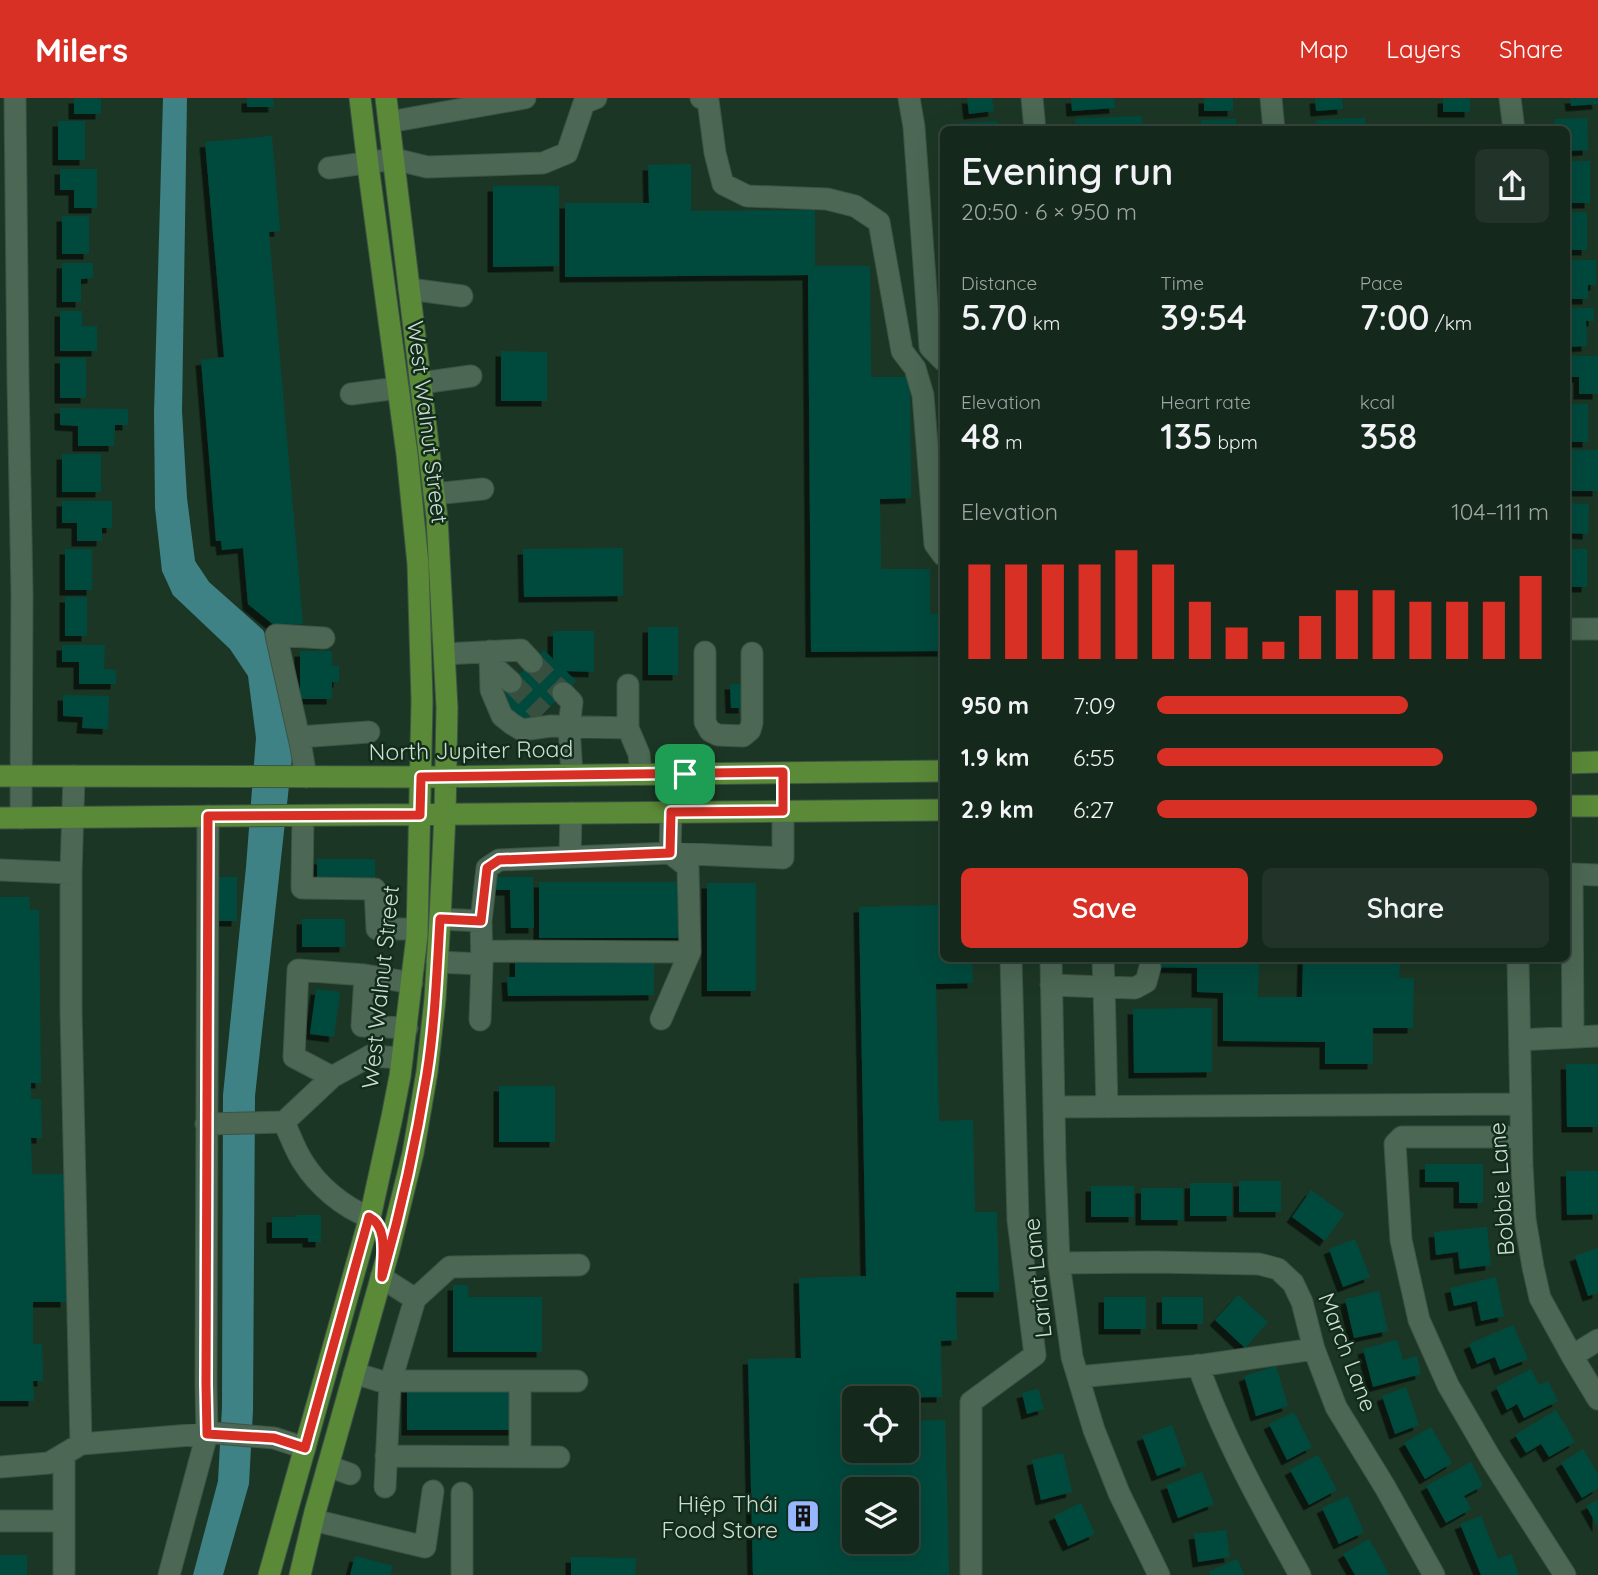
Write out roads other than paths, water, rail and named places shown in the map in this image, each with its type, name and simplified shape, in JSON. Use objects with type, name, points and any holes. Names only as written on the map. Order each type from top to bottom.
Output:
[{"type":"main road","name":"West Walnut Street","points":[[269,1575],[369,1217],[393,1112],[407,1028],[417,929],[422,701],[418,565],[407,454],[360,98]]},
{"type":"main road","name":"West Walnut Street","points":[[302,1568],[413,1153],[427,1072],[446,814],[445,654],[433,490],[386,98]]},
{"type":"main road","points":[[383,282],[402,299],[409,350],[414,371],[421,383]]},
{"type":"main road","points":[[398,388],[408,389],[415,398],[433,490]]},
{"type":"main road","points":[[1570,763],[1598,762]]},
{"type":"main road","name":"North Jupiter Road","points":[[10,776],[421,777],[940,771]]},
{"type":"main road","points":[[783,772],[783,811]]},
{"type":"main road","points":[[1570,806],[1598,806]]},
{"type":"main road","points":[[10,818],[940,810]]},
{"type":"main road","points":[[393,1112],[400,1140],[391,1177],[391,1193],[394,1210],[398,1213]]},
{"type":"main road","points":[[369,1217],[377,1221],[380,1228],[382,1277]]},
{"type":"main road","points":[[327,1369],[330,1386],[319,1422],[318,1441],[321,1455],[328,1466]]},
{"type":"main road","points":[[302,1568],[310,1463],[305,1448]]},
{"type":"street","points":[[10,818],[10,776],[22,594],[15,98]]},
{"type":"street","points":[[389,122],[525,98]]},
{"type":"street","points":[[329,168],[394,159],[427,167],[543,163],[567,153],[584,103],[596,98]]},
{"type":"street","points":[[701,98],[708,100],[723,184],[747,196],[827,199],[855,206],[879,222],[902,351],[915,368],[923,395],[935,544],[940,551]]},
{"type":"street","points":[[909,98],[914,127],[930,347],[940,357]]},
{"type":"street","points":[[1032,98],[1035,126]]},
{"type":"street","points":[[1271,98],[1274,126]]},
{"type":"street","points":[[1510,98],[1514,126]]},
{"type":"street","points":[[410,289],[463,296]]},
{"type":"street","points":[[421,383],[471,376]]},
{"type":"street","points":[[351,394],[398,388]]},
{"type":"street","points":[[433,490],[483,489]]},
{"type":"street","points":[[1570,629],[1598,629]]},
{"type":"street","points":[[302,777],[299,737],[276,635],[324,638]]},
{"type":"street","points":[[445,654],[490,657],[521,650],[532,662]]},
{"type":"street","points":[[705,652],[705,722],[710,731],[718,735],[743,736],[750,730],[752,723],[752,653]]},
{"type":"street","points":[[490,657],[511,682]]},
{"type":"street","points":[[490,657],[491,690],[502,716],[522,730],[556,722],[628,728]]},
{"type":"street","points":[[628,685],[628,728],[639,754],[641,774]]},
{"type":"street","points":[[556,722],[572,702],[563,694]]},
{"type":"street","points":[[556,722],[572,775]]},
{"type":"street","points":[[299,737],[369,732]]},
{"type":"street","points":[[64,1575],[64,1521],[72,1449],[71,873],[74,776]]},
{"type":"street","points":[[480,1020],[481,921],[487,868],[499,860],[670,853],[783,858],[783,811]]},
{"type":"street","points":[[670,853],[671,812]]},
{"type":"street","points":[[570,857],[571,813]]},
{"type":"street","points":[[169,1575],[211,1434],[206,1402],[211,816]]},
{"type":"street","points":[[299,816],[302,888],[375,889],[377,929],[417,929]]},
{"type":"street","points":[[661,1020],[690,952],[688,867],[670,853]]},
{"type":"street","points":[[0,870],[71,873]]},
{"type":"street","points":[[1573,1037],[1572,874],[1598,875]]},
{"type":"street","points":[[440,919],[481,921]]},
{"type":"street","points":[[437,962],[482,957],[690,952]]},
{"type":"street","points":[[971,1575],[971,1402],[1035,1355],[1018,1220],[1011,962]]},
{"type":"street","name":"Lariat Lane","points":[[1051,962],[1059,1263],[1072,1357],[1094,1430],[1119,1493],[1159,1575]]},
{"type":"street","points":[[1104,962],[1107,1107]]},
{"type":"street","name":"Bobbie Lane","points":[[1518,962],[1521,1166],[1525,1220],[1533,1267],[1540,1298],[1598,1399]]},
{"type":"street","points":[[1051,985],[1135,988],[1146,982],[1150,967]]},
{"type":"street","points":[[332,1077],[294,1057],[298,970],[412,982]]},
{"type":"street","points":[[361,1062],[365,975]]},
{"type":"street","points":[[362,1026],[407,1028]]},
{"type":"street","points":[[1520,1040],[1598,1036]]},
{"type":"street","points":[[210,1124],[274,1122],[332,1077],[370,1056],[402,1058]]},
{"type":"street","points":[[1054,1107],[1521,1104]]},
{"type":"street","points":[[274,1122],[324,1188],[358,1213],[369,1217]]},
{"type":"street","points":[[1521,1138],[1402,1138],[1395,1144],[1401,1240],[1419,1320],[1448,1385],[1491,1459],[1565,1575]]},
{"type":"street","name":"March Lane","points":[[1059,1263],[1259,1264],[1278,1269],[1293,1283],[1302,1303],[1314,1349],[1336,1407],[1434,1575]]},
{"type":"street","points":[[385,1487],[391,1382],[415,1299],[450,1267],[579,1265]]},
{"type":"street","points":[[382,1277],[415,1299]]},
{"type":"street","points":[[1572,1356],[1598,1340]]},
{"type":"street","points":[[1078,1377],[1198,1365],[1314,1349]]},
{"type":"street","points":[[1198,1365],[1213,1408],[1237,1458],[1300,1575]]},
{"type":"street","points":[[354,1373],[391,1382],[577,1381]]},
{"type":"street","points":[[520,1381],[520,1457]]},
{"type":"street","points":[[0,1467],[48,1463],[72,1449],[211,1434],[274,1438],[305,1448]]},
{"type":"street","points":[[386,1455],[559,1457]]},
{"type":"street","points":[[328,1466],[350,1474]]},
{"type":"street","points":[[313,1520],[425,1547],[433,1490]]},
{"type":"street","points":[[462,1493],[462,1575]]},
{"type":"street","points":[[0,1521],[64,1521]]},
{"type":"water","points":[[163,98],[187,98],[182,411],[187,498],[195,561],[209,582],[263,630],[276,657],[294,740],[255,1096],[253,1410],[249,1484],[223,1575],[193,1575],[218,1481],[222,1407],[223,1095],[256,738],[248,676],[230,649],[173,595],[162,571],[155,508],[154,413]]},
{"type":"tunnel","points":[[532,662],[563,693]]},
{"type":"tunnel","points":[[511,682],[543,714]]},
{"type":"place","name":"Hiệp Thái Food Store","points":[[803,1516]]}]
